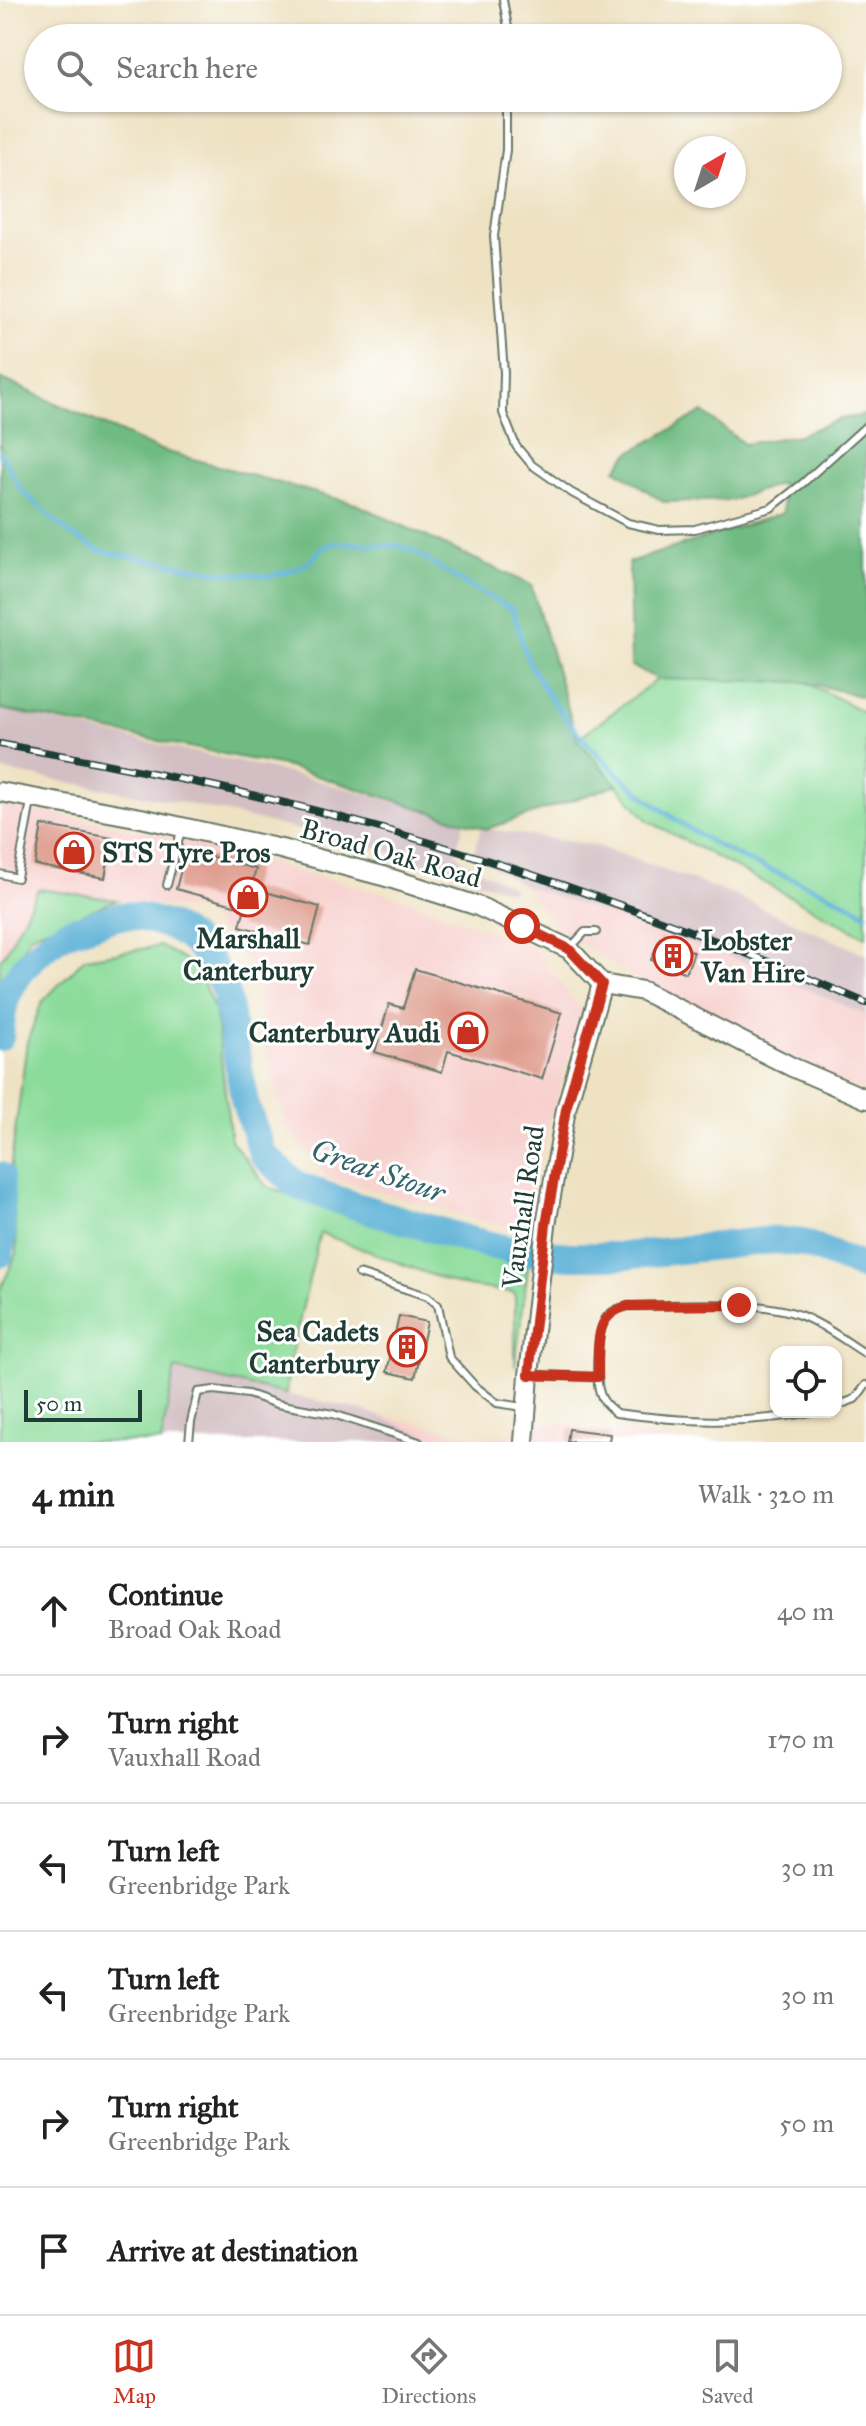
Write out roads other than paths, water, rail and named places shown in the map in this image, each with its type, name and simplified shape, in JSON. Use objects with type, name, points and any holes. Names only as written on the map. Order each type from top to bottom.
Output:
[{"type":"street","name":"Broad Oak Road","points":[[0,792],[281,849],[425,889],[478,906],[569,949],[602,984]]},
{"type":"street","points":[[602,984],[643,991],[792,1067],[866,1099]]},
{"type":"street","name":"Vauxhall Road","points":[[524,1442],[546,1225],[566,1109],[602,984]]},
{"type":"lane","points":[[503,0],[507,24]]},
{"type":"lane","points":[[506,112],[506,150],[494,236],[504,373],[503,413],[516,446],[532,465],[572,493],[628,523],[659,530],[695,529],[771,508],[866,426]]},
{"type":"lane","points":[[0,874],[17,878],[32,797]]},
{"type":"lane","points":[[167,885],[182,827]]},
{"type":"lane","points":[[569,949],[585,932],[596,932]]},
{"type":"lane","points":[[359,1274],[427,1296],[438,1305],[449,1357],[475,1386],[497,1403],[526,1407]]},
{"type":"lane","points":[[776,1418],[714,1422],[616,1413],[605,1404],[598,1377],[600,1330],[606,1318],[628,1306],[770,1307],[801,1315],[866,1354]]},
{"type":"lane","points":[[529,1375],[598,1377]]},
{"type":"lane","points":[[842,1404],[855,1399],[866,1385]]},
{"type":"lane","points":[[189,1442],[198,1392],[214,1390],[248,1394],[277,1404],[333,1414],[417,1441]]},
{"type":"lane","points":[[401,1442],[417,1441]]},
{"type":"waterway","points":[[0,453],[23,492],[70,534],[98,550],[110,553],[217,572],[270,576],[299,568],[313,559],[320,549],[335,543],[410,549],[512,609],[528,659],[548,694],[591,747],[643,795],[728,851],[833,896],[866,914]]},
{"type":"waterway","name":"Great Stour","points":[[0,1037],[4,1004],[12,985],[49,943],[67,932],[116,917],[147,919],[165,924],[189,938],[214,968],[226,994],[245,1103],[263,1155],[298,1186],[359,1207],[515,1251],[570,1256],[624,1256],[773,1240],[803,1243],[866,1268]]},
{"type":"waterway","name":"Great Stour","points":[[0,1176],[0,1254]]},
{"type":"railway","points":[[0,744],[215,786],[410,837],[608,901],[866,1003]]},
{"type":"place","name":"STS Tyre Pros","points":[[74,852]]},
{"type":"place","name":"Marshall Canterbury","points":[[248,897]]},
{"type":"place","name":"Lobster Van Hire","points":[[673,956]]},
{"type":"place","name":"Canterbury Audi","points":[[468,1032]]},
{"type":"place","name":"Sea Cadets Canterbury","points":[[407,1347]]}]
